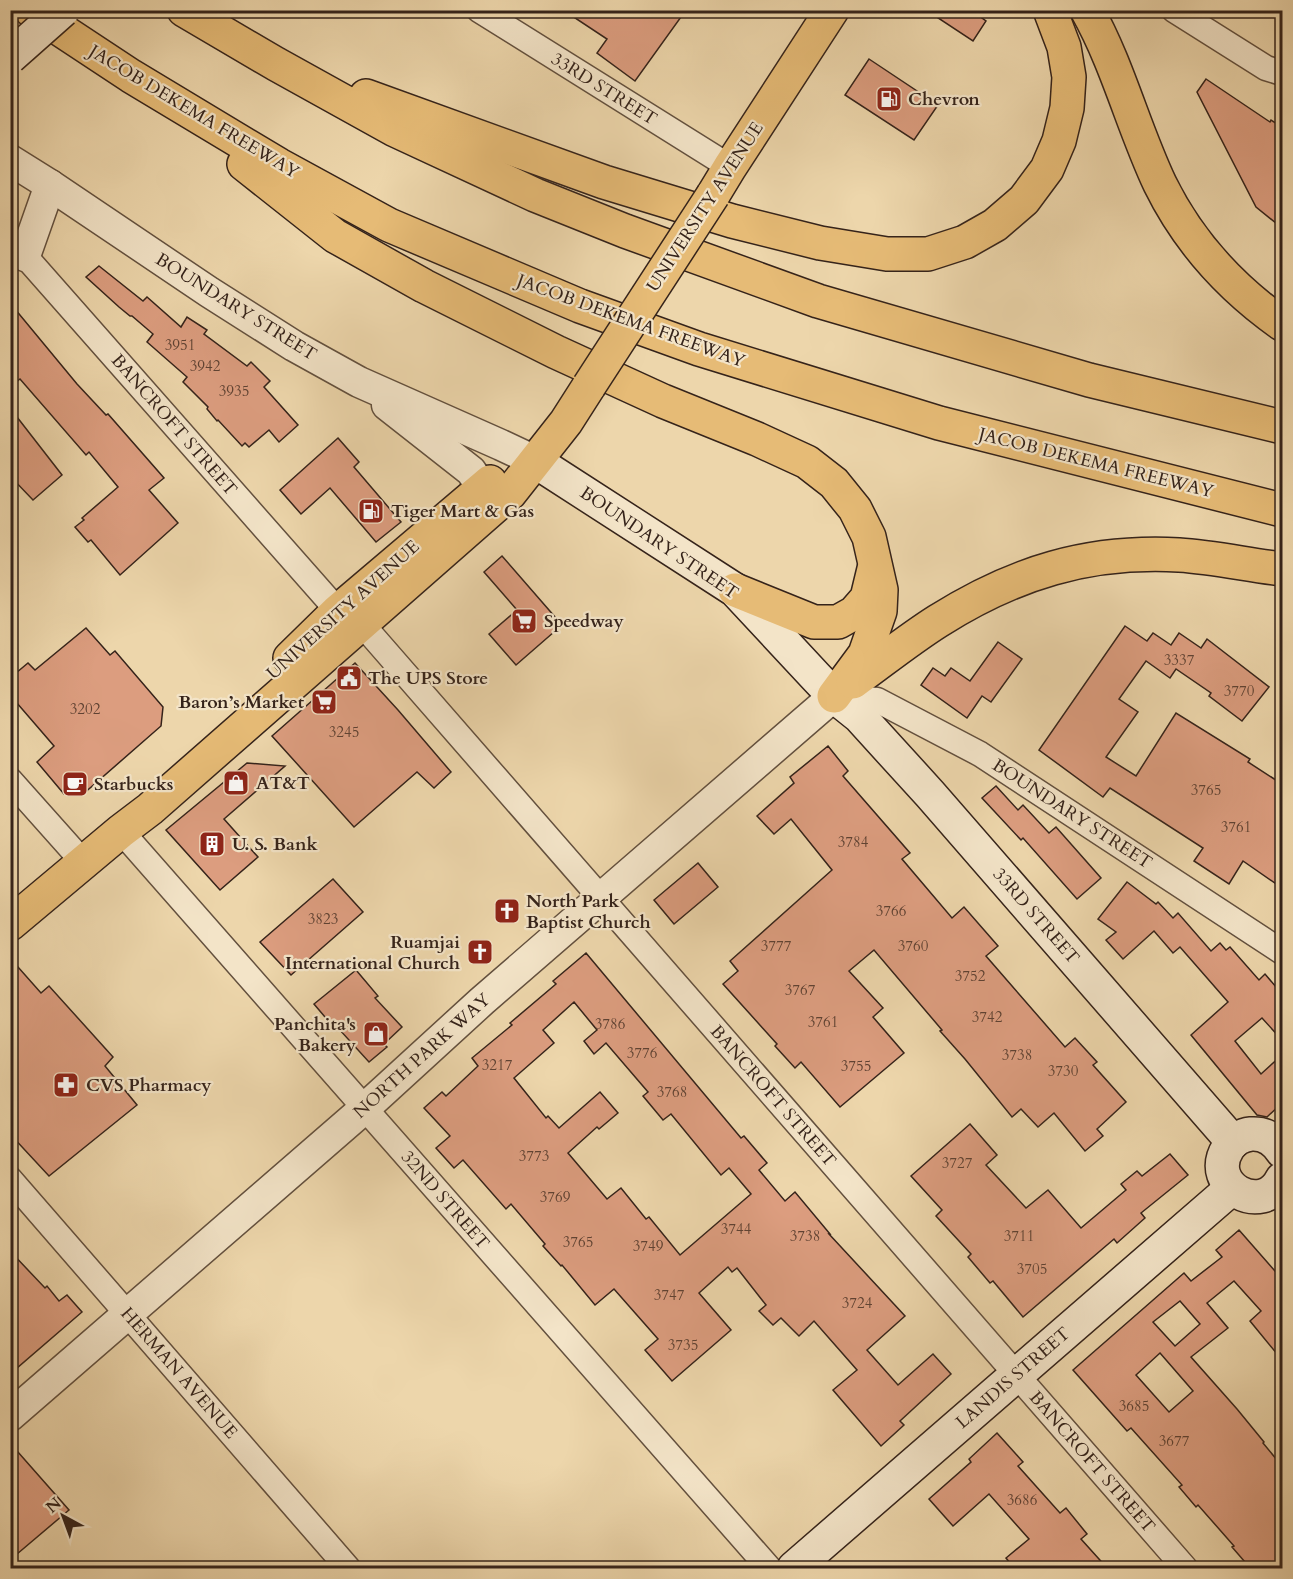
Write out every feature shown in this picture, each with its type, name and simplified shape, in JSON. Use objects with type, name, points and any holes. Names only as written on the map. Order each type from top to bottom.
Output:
[{"type":"main road","name":"JACOB DEKEMA FREEWAY","points":[[31,10],[131,76],[279,165],[389,225],[580,306],[699,350],[939,423],[1282,510]]},
{"type":"main road","points":[[10,57],[63,10]]},
{"type":"main road","points":[[184,10],[395,130],[535,195],[625,231],[818,301],[1089,380],[1282,427]]},
{"type":"main road","name":"UNIVERSITY AVENUE","points":[[10,924],[121,831],[136,799],[292,657],[350,617],[510,493],[566,422],[832,10]]},
{"type":"main road","points":[[276,64],[604,182],[732,221],[831,245],[887,254],[927,254],[965,242],[995,225],[1024,200],[1047,169],[1059,141],[1067,108],[1069,77],[1064,47],[1050,10]]},
{"type":"main road","points":[[1087,10],[1160,184],[1183,224],[1227,279],[1282,324]]},
{"type":"main road","points":[[131,76],[335,236],[424,286],[556,352],[663,401],[807,462],[834,483],[855,509],[869,537],[881,590],[880,610],[865,654],[834,696]]},
{"type":"main road","name":"UNIVERSITY AVENUE","points":[[350,617],[478,491],[497,476],[535,461]]},
{"type":"main road","name":"BOUNDARY STREET","points":[[535,461],[735,590],[834,696]]},
{"type":"main road","points":[[834,696],[936,622],[985,594],[1023,577],[1066,563],[1121,555],[1179,555],[1282,569]]},
{"type":"main road","points":[[735,590],[814,622],[838,622],[854,612],[867,598],[875,564]]},
{"type":"main road","name":"33RD STREET","points":[[834,696],[860,716],[930,794],[1233,1142]]},
{"type":"main road","points":[[1280,1188],[1254,1197],[1244,1195],[1228,1183],[1222,1164],[1233,1142],[1238,1137],[1248,1134],[1269,1137],[1281,1147]]},
{"type":"main road","name":"LANDIS STREET","points":[[794,1569],[1232,1188]]},
{"type":"street","name":"33RD STREET","points":[[479,10],[730,167]]},
{"type":"street","points":[[1174,10],[1266,68],[1282,73]]},
{"type":"street","name":"BOUNDARY STREET","points":[[10,160],[294,346],[359,382],[535,461]]},
{"type":"street","points":[[18,247],[50,185]]},
{"type":"street","name":"BANCROFT STREET","points":[[18,247],[600,897],[1185,1569]]},
{"type":"street","points":[[359,382],[471,471],[477,480],[478,491]]},
{"type":"street","name":"BOUNDARY STREET","points":[[834,696],[877,700],[980,754],[1282,952]]},
{"type":"street","name":"NORTH PARK WAY","points":[[10,1416],[365,1108],[600,897],[834,696]]},
{"type":"street","points":[[10,780],[84,863]]},
{"type":"street","name":"32ND STREET","points":[[121,831],[769,1569]]},
{"type":"street","name":"HERMAN AVENUE","points":[[10,1179],[348,1569]]},
{"type":"building","points":[[563,10],[686,10],[635,81],[597,53],[607,39]]},
{"type":"building","points":[[926,10],[987,10],[982,18],[986,21],[973,41]]},
{"type":"building","points":[[869,59],[938,105],[914,140],[845,95]]},
{"type":"building","points":[[1206,79],[1270,122],[1271,120],[1282,127],[1282,228],[1256,207],[1197,92]]},
{"type":"building","points":[[99,266],[143,301],[147,297],[181,327],[187,317],[207,330],[204,334],[247,366],[251,362],[270,381],[264,387],[298,425],[279,442],[269,430],[249,447],[245,443],[242,446],[183,382],[187,377],[147,342],[153,334],[86,277]]},
{"type":"building","points":[[10,303],[77,384],[106,415],[108,414],[164,478],[149,490],[178,523],[120,575],[91,540],[88,542],[75,527],[84,520],[82,518],[118,487],[89,452],[86,455],[20,379],[10,387]]},
{"type":"building","points":[[10,408],[62,475],[33,500],[10,476]]},
{"type":"building","points":[[338,438],[359,462],[354,467],[401,522],[376,542],[330,488],[301,514],[280,490]]},
{"type":"building","points":[[502,556],[562,625],[516,665],[489,634],[517,610],[484,572]]},
{"type":"building","points":[[1125,626],[1147,641],[1153,633],[1171,645],[1179,633],[1201,648],[1207,639],[1269,687],[1242,721],[1209,696],[1211,693],[1176,669],[1170,678],[1146,661],[1119,699],[1138,712],[1106,757],[1136,776],[1176,713],[1250,759],[1248,762],[1282,784],[1282,888],[1243,861],[1229,884],[1194,861],[1203,848],[1110,788],[1103,797],[1039,750]]},
{"type":"building","points":[[86,628],[110,655],[115,651],[163,707],[161,726],[82,795],[64,794],[37,762],[54,746],[10,695],[10,678],[28,663],[35,670]]},
{"type":"building","points":[[998,642],[1022,659],[991,702],[982,696],[967,718],[921,685],[933,668],[945,676],[951,668],[970,681]]},
{"type":"building","points":[[355,663],[451,772],[434,788],[417,772],[354,827],[272,736]]},
{"type":"building","points":[[828,746],[848,771],[843,776],[910,853],[902,859],[952,918],[964,907],[998,946],[986,956],[1065,1047],[1075,1038],[1097,1062],[1093,1065],[1126,1102],[1097,1129],[1103,1136],[1085,1151],[1054,1113],[1038,1127],[1021,1109],[1012,1117],[874,950],[849,971],[883,1008],[873,1017],[904,1053],[840,1107],[801,1062],[795,1068],[775,1046],[777,1044],[723,984],[738,971],[730,961],[832,870],[791,819],[774,834],[757,816],[794,783],[790,777]]},
{"type":"building","name":"U. S. Bank","points":[[247,763],[285,766],[224,819],[258,857],[220,890],[166,830]]},
{"type":"building","points":[[996,786],[1018,810],[1023,805],[1049,833],[1056,827],[1101,878],[1077,899],[1023,838],[1021,840],[982,798]]},
{"type":"building","points":[[698,863],[718,887],[674,924],[654,900]]},
{"type":"building","points":[[333,879],[363,912],[291,975],[260,942]]},
{"type":"building","points":[[1127,882],[1156,904],[1158,902],[1173,918],[1178,913],[1211,951],[1220,943],[1226,950],[1230,947],[1259,980],[1265,974],[1282,994],[1282,1040],[1262,1018],[1235,1041],[1261,1074],[1282,1055],[1282,1103],[1267,1117],[1257,1115],[1191,1035],[1228,1002],[1180,947],[1173,953],[1154,931],[1123,959],[1106,940],[1116,932],[1098,919]]},
{"type":"building","points":[[586,953],[741,1138],[744,1136],[767,1163],[759,1170],[785,1201],[795,1192],[829,1234],[905,1316],[867,1350],[898,1385],[933,1354],[951,1374],[900,1421],[904,1425],[881,1446],[833,1390],[857,1370],[814,1321],[799,1336],[781,1318],[773,1325],[759,1311],[766,1305],[737,1268],[732,1272],[728,1267],[699,1293],[731,1330],[672,1381],[645,1350],[658,1339],[614,1289],[595,1305],[543,1246],[545,1244],[511,1204],[506,1209],[463,1160],[454,1168],[436,1148],[450,1136],[424,1108],[442,1092],[446,1096],[478,1066],[472,1058],[556,984],[553,981]],"holes":[[[574,1002],[597,1030],[584,1041],[594,1054],[606,1043],[648,1092],[643,1096],[663,1120],[671,1114],[721,1175],[729,1168],[751,1194],[680,1255],[649,1217],[646,1219],[621,1188],[607,1199],[568,1153],[597,1127],[599,1129],[618,1113],[600,1092],[559,1128],[548,1116],[546,1118],[514,1078],[554,1043],[543,1030]]]},
{"type":"building","name":"CVS Pharmacy","points":[[10,958],[41,993],[49,986],[113,1057],[105,1066],[137,1105],[49,1176],[10,1134]]},
{"type":"building","points":[[356,970],[378,996],[375,998],[402,1027],[384,1044],[387,1047],[369,1062],[339,1029],[336,1030],[314,1004]]},
{"type":"building","points":[[970,1124],[997,1155],[986,1165],[1026,1208],[1048,1190],[1081,1228],[1126,1190],[1121,1184],[1137,1171],[1142,1176],[1170,1154],[1188,1175],[1141,1213],[1145,1218],[1117,1243],[1114,1239],[1023,1317],[993,1281],[990,1283],[968,1257],[971,1254],[936,1216],[942,1210],[911,1176]]},
{"type":"building","points":[[1239,1230],[1282,1279],[1282,1360],[1250,1321],[1261,1311],[1234,1281],[1207,1303],[1228,1328],[1191,1357],[1237,1409],[1282,1466],[1282,1569],[1251,1569],[1198,1505],[1196,1507],[1179,1487],[1182,1485],[1131,1428],[1127,1431],[1073,1370],[1184,1273],[1191,1281],[1222,1257],[1216,1250]],"holes":[[[1180,1301],[1200,1324],[1175,1346],[1153,1322]],[[1160,1353],[1193,1391],[1169,1412],[1136,1375]]]},
{"type":"building","points":[[10,1251],[45,1288],[47,1286],[59,1301],[67,1295],[82,1312],[10,1374]]},
{"type":"building","points":[[997,1433],[1023,1462],[1018,1466],[1060,1513],[1066,1508],[1087,1534],[1081,1539],[1108,1569],[1015,1569],[1006,1558],[1029,1539],[989,1494],[953,1526],[929,1499],[971,1462],[969,1459]]},
{"type":"building","points":[[10,1443],[69,1510],[10,1560]]},
{"type":"place","name":"Chevron","points":[[889,99]]},
{"type":"place","name":"Tiger Mart & Gas","points":[[371,511]]},
{"type":"place","name":"Speedway","points":[[524,621]]},
{"type":"place","name":"The UPS Store","points":[[349,678]]},
{"type":"place","name":"Baron’s Market","points":[[324,702]]},
{"type":"place","name":"AT&T","points":[[236,783]]},
{"type":"place","name":"Starbucks","points":[[75,784]]},
{"type":"place","name":"U. S. Bank","points":[[212,844]]},
{"type":"place","name":"North Park Baptist Church","points":[[507,911]]},
{"type":"place","name":"Ruamjai International Church","points":[[480,952]]},
{"type":"place","name":"Panchita's Bakery","points":[[376,1034]]},
{"type":"place","name":"CVS Pharmacy","points":[[66,1085]]}]
